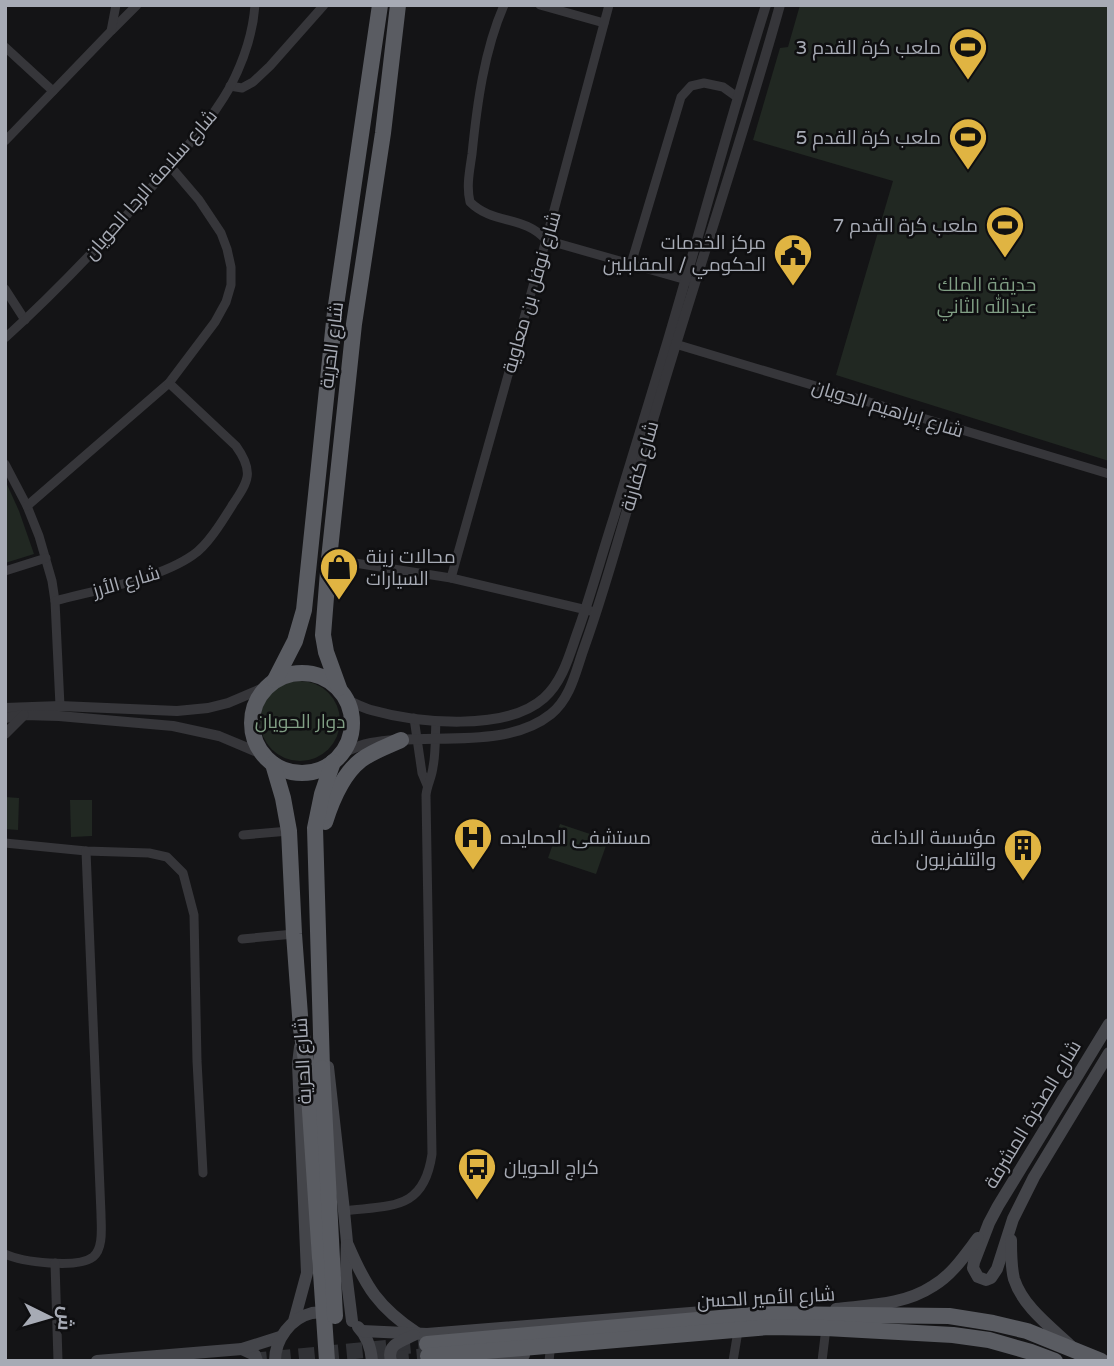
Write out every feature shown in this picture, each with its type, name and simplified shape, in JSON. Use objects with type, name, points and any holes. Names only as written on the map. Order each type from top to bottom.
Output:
[{"type":"highway","name":"شارع الحرية","points":[[271,683],[295,641],[304,610],[335,312],[380,5]]},
{"type":"highway","name":"شارع الحرية","points":[[343,694],[326,652],[323,635],[329,559],[354,324],[383,133],[398,5]]},
{"type":"highway","points":[[287,674],[315,674],[328,679],[343,694],[351,713],[352,727],[349,741],[337,758],[322,769],[297,773],[285,770],[268,759],[254,737],[252,724],[257,700],[271,683],[287,674]]},
{"type":"highway","points":[[316,865],[329,810],[344,780],[359,762],[409,739]]},
{"type":"highway","name":"شارع الحرية","points":[[327,1361],[314,1068],[321,1030],[315,828],[322,794],[337,758]]},
{"type":"highway","name":"شارع الحرية","points":[[268,759],[283,798],[289,831],[301,1029],[314,1068],[338,1361]]},
{"type":"highway","name":"شارع الأمير الحسن","points":[[767,1321],[797,1313],[949,1316],[993,1322],[1027,1331],[1101,1361]]},
{"type":"highway","name":"شارع الأمير الحسن","points":[[424,1344],[767,1321],[826,1328],[965,1337],[999,1343],[1055,1361]]},
{"type":"main road","name":"شارع الصخرة المشرفة","points":[[989,1223],[1109,1024]]},
{"type":"main road","points":[[301,1029],[298,1064],[307,1273],[312,1290],[323,1296],[336,1292],[346,1273]]},
{"type":"main road","points":[[321,1030],[330,1075],[352,1321]]},
{"type":"main road","name":"شارع الصخرة المشرفة","points":[[1013,1219],[1045,1157],[1109,1054]]},
{"type":"main road","points":[[989,1223],[973,1268],[978,1277],[986,1280],[998,1269],[1013,1219]]},
{"type":"main road","points":[[1013,1219],[1011,1256],[1014,1278],[1021,1294],[1035,1312],[1073,1348]]},
{"type":"main road","points":[[797,1313],[904,1300],[918,1294],[934,1286],[960,1261],[989,1223]]},
{"type":"main road","points":[[347,1242],[370,1290],[393,1316],[424,1344]]},
{"type":"main road","points":[[294,1321],[307,1273]]},
{"type":"main road","points":[[391,1361],[389,1354],[392,1346],[740,1309],[767,1321]]},
{"type":"main road","points":[[275,1361],[280,1337],[294,1321],[313,1313],[333,1312],[352,1321],[362,1331],[369,1344],[372,1361]]},
{"type":"main road","points":[[475,1361],[549,1357],[737,1337],[767,1321]]},
{"type":"main road","points":[[362,1331],[424,1344]]},
{"type":"main road","points":[[97,1361],[242,1349],[280,1337]]},
{"type":"main road","points":[[242,1349],[255,1355],[257,1361]]},
{"type":"street","points":[[111,31],[116,5]]},
{"type":"street","points":[[5,141],[137,5]]},
{"type":"street","name":"شارع سلامة الرجا الحويان","points":[[5,338],[103,242],[205,123],[241,65],[255,5]]},
{"type":"street","points":[[230,86],[242,88],[253,82],[324,5]]},
{"type":"street","points":[[504,5],[494,32],[482,85],[473,146],[468,195],[470,202],[482,212],[531,227],[546,240],[690,281]]},
{"type":"street","points":[[540,5],[604,23]]},
{"type":"street","name":"شارع نوفل بن معاوية","points":[[451,578],[609,5]]},
{"type":"street","name":"شارع كفارنة","points":[[337,758],[373,743],[512,734],[551,714],[570,688],[690,281],[737,97],[766,5]]},
{"type":"street","name":"شارع كفارنة","points":[[690,281],[780,5]]},
{"type":"street","points":[[5,47],[53,91]]},
{"type":"street","points":[[631,264],[681,97],[691,86],[704,83],[723,87],[737,97]]},
{"type":"street","points":[[27,506],[169,383],[215,322],[226,302],[231,285],[231,267],[221,233],[211,215],[170,166]]},
{"type":"street","points":[[5,289],[25,320]]},
{"type":"street","name":"شارع إبراهيم الحويان","points":[[672,343],[1109,474]]},
{"type":"street","name":"شارع الأرز","points":[[55,601],[163,571],[195,554],[237,499],[248,470],[245,459],[236,446],[169,383]]},
{"type":"street","points":[[5,464],[27,506],[52,581],[60,706]]},
{"type":"street","points":[[5,571],[46,558]]},
{"type":"street","points":[[329,559],[451,578],[591,611]]},
{"type":"street","name":"شارع كفارنة","points":[[343,694],[369,709],[436,721],[495,719],[514,715],[533,707],[556,684],[591,611]]},
{"type":"street","points":[[9,706],[195,710],[228,704],[271,683]]},
{"type":"street","points":[[5,734],[24,715]]},
{"type":"street","points":[[5,718],[24,715],[173,726],[219,736],[268,759]]},
{"type":"street","points":[[344,1211],[398,1204],[413,1197],[423,1185],[432,1154],[427,785],[409,739],[414,718]]},
{"type":"street","points":[[427,785],[433,771],[436,721]]},
{"type":"street","points":[[243,835],[289,831]]},
{"type":"street","points":[[5,843],[167,856],[183,873],[194,915],[203,1173]]},
{"type":"street","points":[[5,1254],[27,1260],[79,1262],[92,1257],[98,1248],[101,1214],[86,851]]},
{"type":"street","points":[[242,939],[294,934]]},
{"type":"street","points":[[55,1263],[58,1361]]},
{"type":"street","points":[[822,1361],[826,1328]]},
{"type":"street","points":[[733,1361],[737,1337]]},
{"type":"green space","name":"حديقة الملك عبدالله الثاني","points":[[800,5],[1109,5],[1109,461],[836,375],[893,181],[753,140],[780,48],[788,47]]},
{"type":"green space","points":[[5,480],[34,554],[5,563]]},
{"type":"green space","name":"دوار الحويان","points":[[300,681],[315,684],[328,693],[337,706],[340,721],[337,736],[328,749],[315,758],[300,761],[285,758],[272,749],[263,736],[260,721],[263,706],[272,693],[285,684]]},
{"type":"green space","points":[[5,797],[19,798],[18,830],[5,829]]},
{"type":"green space","points":[[70,800],[92,800],[92,836],[71,837]]},
{"type":"green space","points":[[560,824],[608,840],[596,874],[548,858]]},
{"type":"tunnel","points":[[251,1361],[427,1344]]},
{"type":"tunnel","points":[[369,1361],[428,1356]]},
{"type":"place","name":"ملعب كرة القدم 3","points":[[968,81]]},
{"type":"place","name":"ملعب كرة القدم 5","points":[[968,171]]},
{"type":"place","name":"ملعب كرة القدم 7","points":[[1005,259]]},
{"type":"place","name":"مركز الخدمات الحكومي / المقابلين","points":[[793,287]]},
{"type":"place","name":"محالات زينة السيارات","points":[[339,601]]},
{"type":"place","name":"مستشفى الحمايده","points":[[473,871]]},
{"type":"place","name":"مؤسسة الاذاعة والتلفزيون","points":[[1023,882]]},
{"type":"place","name":"كراج الحويان","points":[[477,1201]]}]
